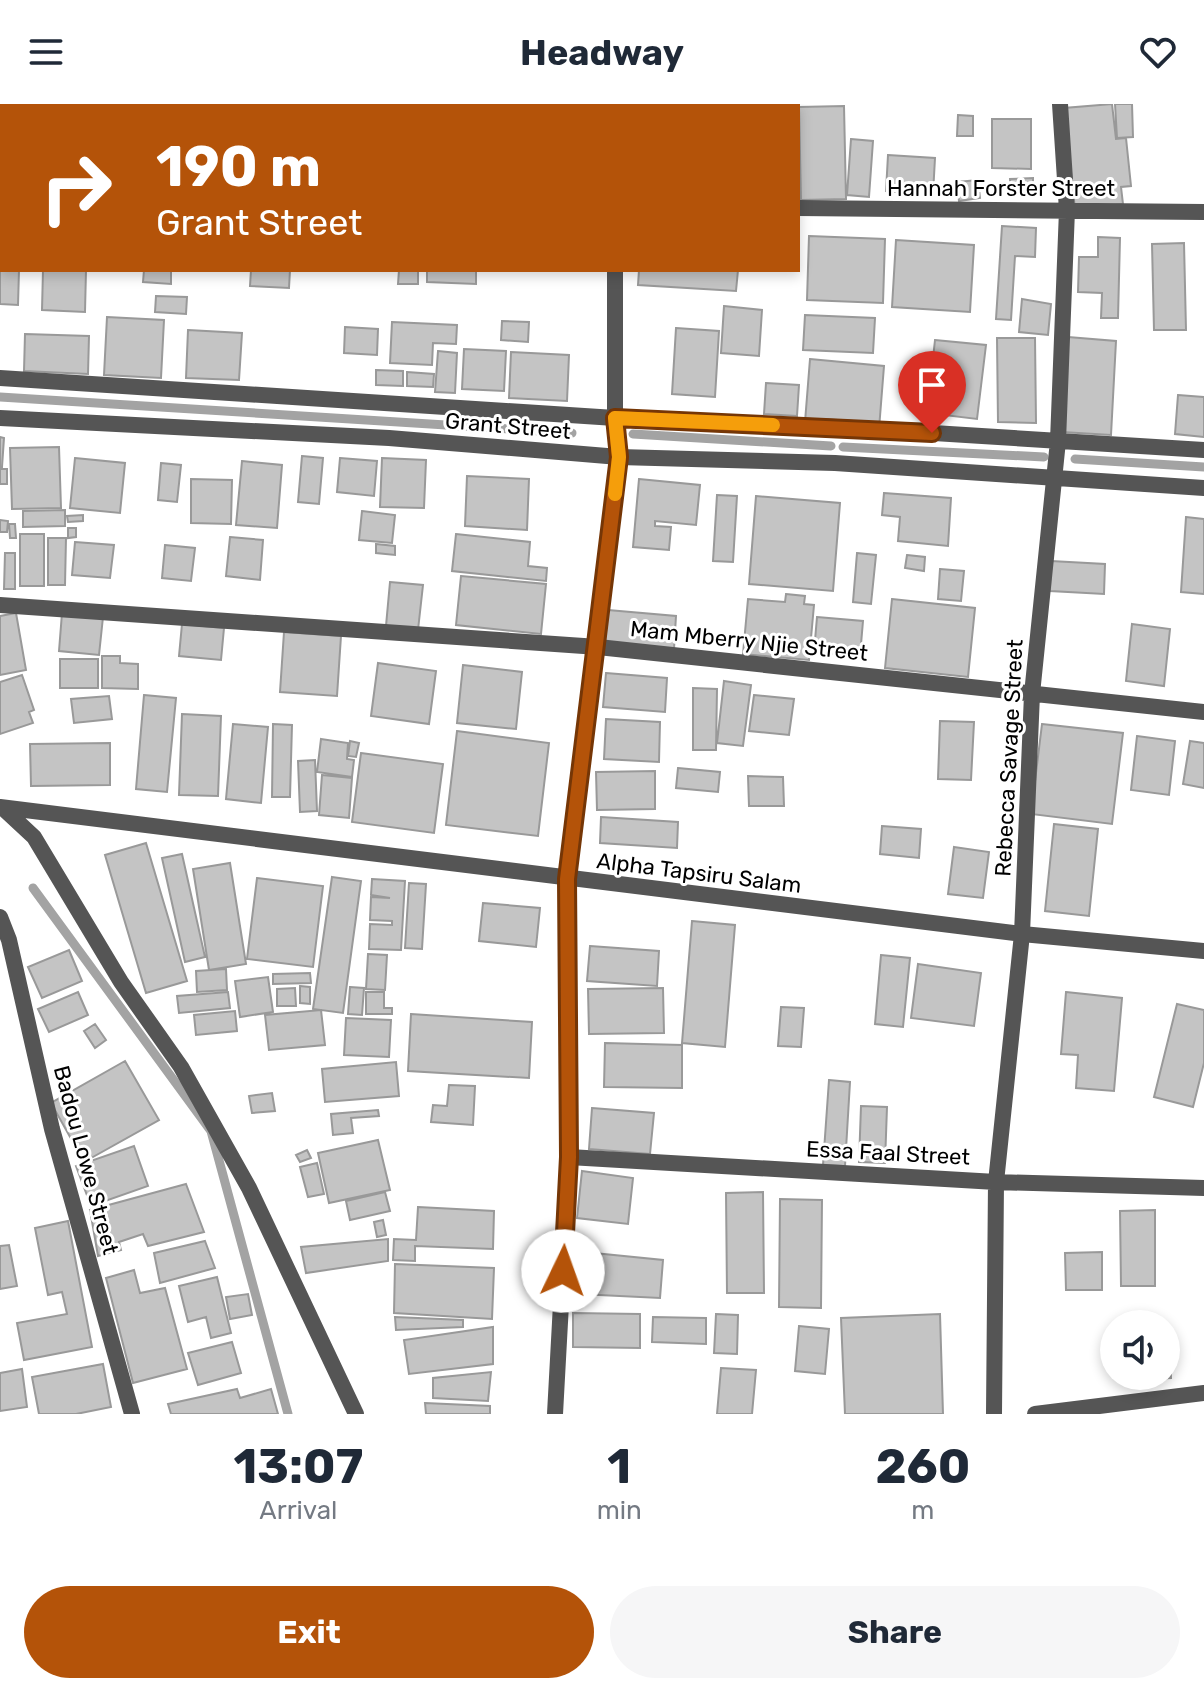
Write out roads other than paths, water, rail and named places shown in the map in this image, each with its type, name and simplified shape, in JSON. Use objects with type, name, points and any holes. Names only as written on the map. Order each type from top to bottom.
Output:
[{"type":"street","name":"Rebecca Savage Street","points":[[994,1414],[996,1182],[1022,934],[1032,694],[1058,441],[1067,210],[1060,104]]},
{"type":"street","name":"Hannah Forster Street","points":[[800,208],[1204,212]]},
{"type":"street","points":[[555,1414],[569,1157],[567,879],[619,457],[615,418],[615,272]]},
{"type":"street","name":"Grant Street","points":[[0,378],[615,418],[1204,450]]},
{"type":"street","name":"Grant Street","points":[[0,418],[389,438],[619,457],[835,463],[1204,488]]},
{"type":"street","name":"Mam Mberry Njie Street","points":[[0,605],[598,647],[1204,712]]},
{"type":"street","points":[[1,806],[34,837],[121,982],[181,1067],[249,1188],[356,1414]]},
{"type":"street","name":"Alpha Tapsiru Salam","points":[[1,806],[1022,934],[1204,951]]},
{"type":"street","name":"Badou Lowe Street","points":[[0,917],[9,940],[52,1129],[132,1414]]},
{"type":"street","name":"Essa Faal Street","points":[[569,1157],[996,1182],[1204,1188]]},
{"type":"street","points":[[1035,1414],[1202,1399]]},
{"type":"waterway","points":[[0,397],[572,433]]},
{"type":"waterway","points":[[633,434],[831,446]]},
{"type":"waterway","points":[[843,447],[1044,457]]},
{"type":"waterway","points":[[1075,459],[1204,467]]},
{"type":"waterway","points":[[33,888],[211,1131],[288,1414]]}]
